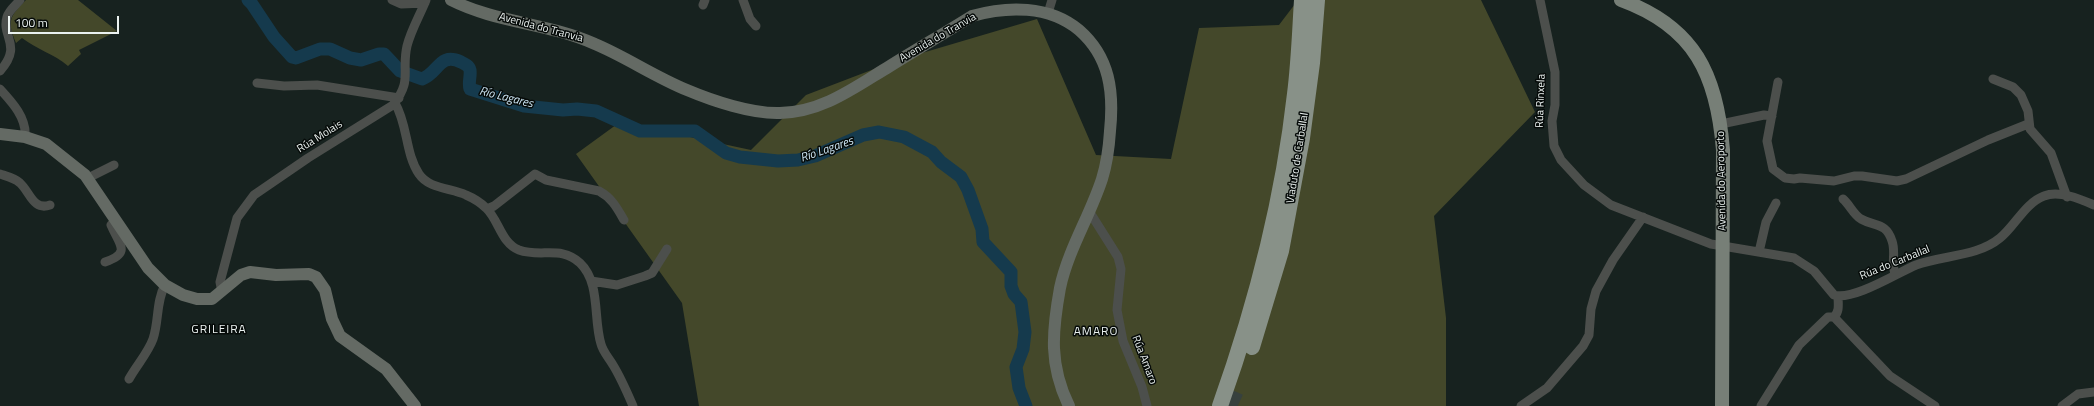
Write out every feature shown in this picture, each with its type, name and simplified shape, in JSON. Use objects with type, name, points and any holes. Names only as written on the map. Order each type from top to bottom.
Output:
[{"type":"highway","name":"Viaduto de Carballal","points":[[1256,313],[1263,271],[1285,165],[1295,94],[1302,0]]},
{"type":"highway","name":"Viaduto de Carballal","points":[[1256,313],[1281,251],[1302,138],[1312,63],[1317,0]]},
{"type":"highway","points":[[1237,388],[1256,313]]},
{"type":"highway","points":[[1220,406],[1244,340],[1256,313]]},
{"type":"main road","name":"Avenida do Tranvia","points":[[450,0],[463,6],[498,17],[574,35],[596,44],[687,91],[738,107],[780,113],[799,111],[829,103],[972,16],[993,10],[1013,9],[1048,13],[1075,26],[1088,39],[1103,61],[1110,81],[1112,117],[1106,161],[1101,180],[1067,263],[1060,287],[1054,327],[1053,358],[1060,389],[1068,406]]},
{"type":"main road","name":"Avenida do Aeroporto","points":[[1621,0],[1649,12],[1689,45],[1701,62],[1712,84],[1721,124],[1723,247],[1722,406]]},
{"type":"main road","points":[[0,134],[25,136],[46,144],[88,178],[144,262],[165,285],[183,295],[197,299],[212,299],[241,276],[250,272],[276,275],[309,274],[316,277],[325,290],[332,319],[340,336],[386,369],[415,406]]},
{"type":"street","points":[[0,71],[10,55],[12,48],[6,18],[20,0]]},
{"type":"street","points":[[392,0],[401,4],[425,2],[409,40],[406,62],[406,81],[403,93],[397,101]]},
{"type":"street","points":[[743,0],[750,19],[756,26]]},
{"type":"street","points":[[1048,13],[1052,0]]},
{"type":"street","name":"Rúa Rinxela","points":[[1540,0],[1555,72],[1555,105],[1552,121],[1554,146],[1561,160],[1584,185],[1611,205],[1723,247]]},
{"type":"street","points":[[1993,79],[2013,87],[2021,95],[2028,111],[2028,124],[2030,129],[2051,154],[2067,197]]},
{"type":"street","points":[[1778,82],[1767,141],[1773,169],[1785,178],[1834,181],[1854,176],[1897,181],[1906,179],[1988,140],[2028,124]]},
{"type":"street","points":[[258,83],[284,86],[317,85],[397,101]]},
{"type":"street","points":[[0,89],[23,120],[26,127],[25,136]]},
{"type":"street","points":[[397,101],[408,148],[414,166],[422,178],[432,184],[465,194],[487,209],[505,237],[520,250],[539,253],[568,254],[580,264],[591,281],[601,344],[622,381],[633,406]]},
{"type":"street","name":"Rúa Molais","points":[[222,292],[220,282],[237,218],[247,203],[254,196],[308,158],[397,101]]},
{"type":"street","points":[[1721,124],[1764,115],[1772,116]]},
{"type":"street","points":[[88,178],[114,165]]},
{"type":"street","points":[[0,174],[21,183],[37,204],[45,207],[50,205]]},
{"type":"street","points":[[487,209],[494,206],[535,174],[546,180],[599,191],[614,202],[624,220]]},
{"type":"street","name":"Rúa do Carballal","points":[[1838,296],[1849,295],[1933,259],[1975,251],[1999,238],[2034,202],[2043,196],[2052,194],[2094,205]]},
{"type":"street","points":[[1843,199],[1849,204],[1854,213],[1862,220],[1885,228],[1892,240],[1892,262],[1895,274]]},
{"type":"street","points":[[1758,252],[1766,222],[1776,203]]},
{"type":"street","name":"Rúa Amaro","points":[[1089,211],[1118,257],[1120,269],[1117,310],[1121,333],[1142,387],[1147,406]]},
{"type":"street","points":[[1521,406],[1547,388],[1583,346],[1589,335],[1591,309],[1596,291],[1616,254],[1643,217]]},
{"type":"street","points":[[105,262],[117,258],[122,252],[122,247],[111,225],[116,222]]},
{"type":"street","points":[[1723,247],[1794,258],[1814,271],[1830,290],[1838,296],[1839,309],[1834,317]]},
{"type":"street","points":[[591,281],[617,285],[645,276],[652,273],[667,249]]},
{"type":"street","points":[[129,379],[153,341],[157,327],[162,291],[165,285]]},
{"type":"street","points":[[1761,406],[1799,345],[1828,317],[1834,317],[1890,376],[1935,406]]},
{"type":"street","points":[[2062,406],[2078,394],[2094,392]]},
{"type":"green space","points":[[26,0],[78,0],[117,31],[79,50],[81,54],[68,66],[22,38],[16,43],[11,29],[11,20],[16,11]]},
{"type":"green space","points":[[1298,0],[1481,0],[1535,112],[1434,216],[1446,318],[1446,406],[699,406],[682,303],[576,154],[620,122],[751,150],[806,95],[895,61],[1037,19],[1096,155],[1171,159],[1199,28],[1279,25]]},
{"type":"waterway","name":"Río Lagares","points":[[248,0],[274,37],[292,57],[296,58],[320,49],[330,49],[350,58],[361,60],[379,54],[384,54],[400,71],[422,79],[428,76],[443,61],[454,60],[468,66],[470,73],[470,89],[524,106],[563,110],[577,109],[596,111],[640,131],[695,131],[726,153],[740,157],[778,161],[798,160],[815,156],[863,135],[879,132],[904,137],[932,152],[941,162],[961,177],[968,190],[982,229],[983,242],[1011,272],[1011,286],[1014,294],[1021,302],[1025,332],[1023,349],[1016,367],[1019,388],[1026,406]]},
{"type":"tunnel","points":[[1229,406],[1237,388]]},
{"type":"district","name":"GRILEIRA","points":[[219,330]]},
{"type":"district","name":"AMARO","points":[[1096,332]]}]
